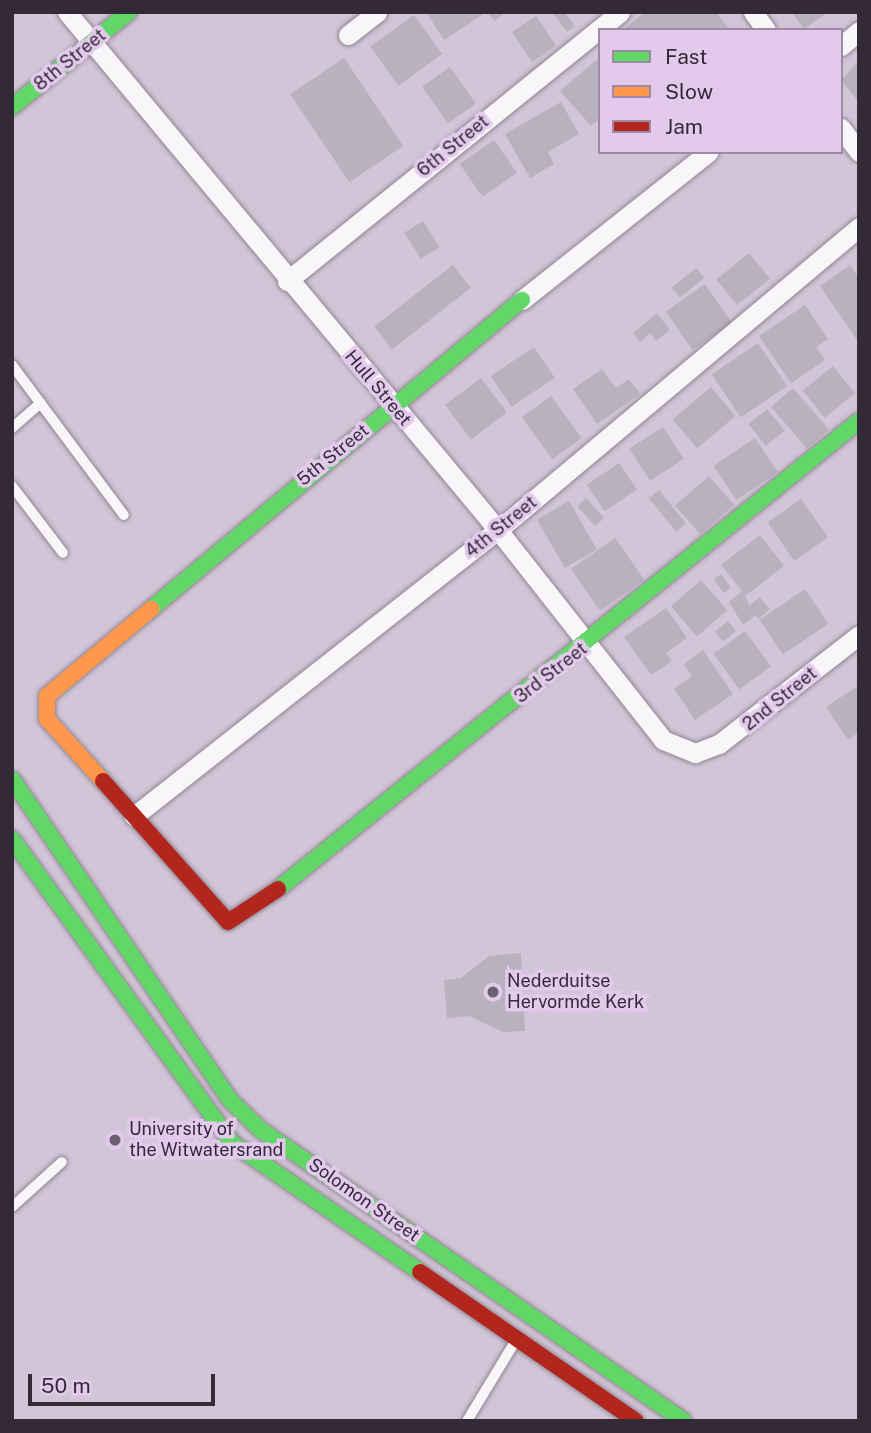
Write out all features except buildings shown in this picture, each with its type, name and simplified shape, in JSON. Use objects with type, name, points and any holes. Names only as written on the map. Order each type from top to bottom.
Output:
[{"type":"street","name":"Hull Street","points":[[67,12],[287,281],[498,530],[663,740],[695,753]]},
{"type":"street","name":"8th Street","points":[[12,107],[129,12]]},
{"type":"street","points":[[348,35],[377,12]]},
{"type":"street","name":"6th Street","points":[[600,28],[620,12]]},
{"type":"street","points":[[753,12],[765,28]]},
{"type":"street","name":"6th Street","points":[[287,281],[598,30]]},
{"type":"street","points":[[843,44],[859,31]]},
{"type":"street","points":[[843,131],[859,152]]},
{"type":"street","name":"5th Street","points":[[134,816],[47,719],[44,704],[58,681],[522,300],[706,154]]},
{"type":"street","name":"4th Street","points":[[134,816],[498,530],[859,227]]},
{"type":"street","name":"3rd Street","points":[[134,816],[223,918],[238,920],[589,643],[859,421]]},
{"type":"street","name":"2nd Street","points":[[695,753],[740,732],[859,635]]},
{"type":"street","name":"Solomon Street","points":[[12,779],[230,1100],[261,1130],[684,1421]]},
{"type":"street","name":"Solomon Street","points":[[12,839],[176,1074],[231,1142],[636,1421]]},
{"type":"lane","points":[[12,365],[124,515]]},
{"type":"lane","points":[[12,428],[41,403]]},
{"type":"lane","points":[[12,486],[63,553]]},
{"type":"lane","points":[[12,1207],[62,1162]]},
{"type":"lane","points":[[467,1421],[517,1340]]},
{"type":"traffic: fast","points":[[12,107],[129,12]]},
{"type":"traffic: fast","points":[[151,609],[522,300]]},
{"type":"traffic: fast","points":[[278,889],[859,421]]},
{"type":"traffic: fast","points":[[12,779],[230,1100],[261,1130],[684,1421]]},
{"type":"traffic: fast","points":[[12,839],[231,1142],[420,1272]]},
{"type":"traffic: slow","points":[[103,781],[47,719],[47,696],[151,609]]},
{"type":"traffic: jam","points":[[103,781],[228,922],[278,889]]},
{"type":"traffic: jam","points":[[420,1272],[636,1421]]},
{"type":"place","name":"Nederduitse Hervormde Kerk","points":[[493,992]]},
{"type":"place","name":"University of the Witwatersrand","points":[[115,1140]]}]
